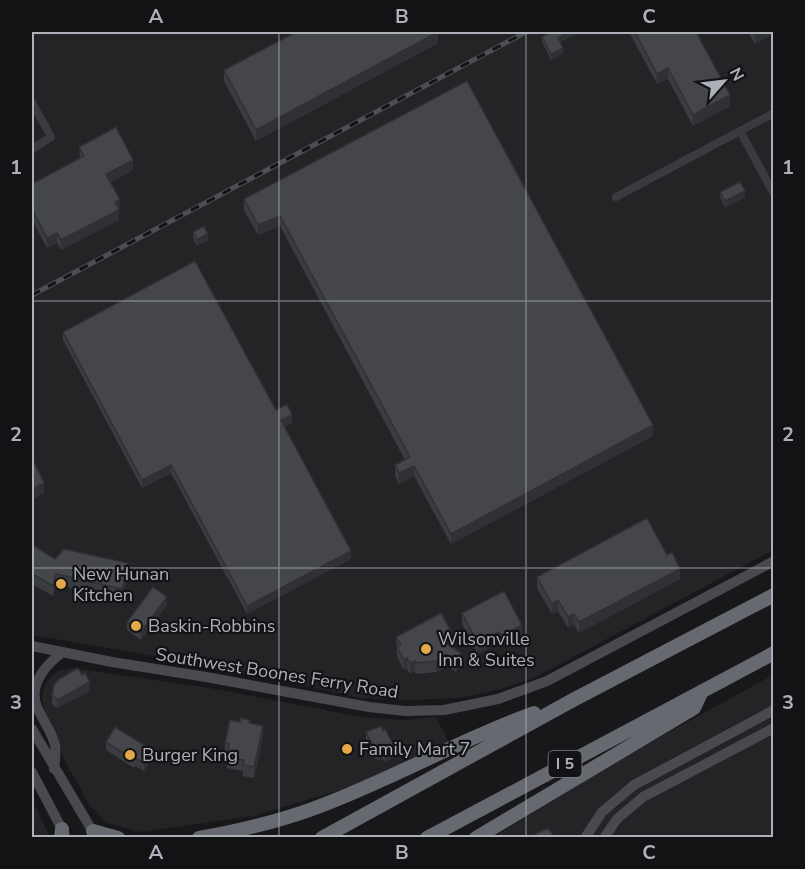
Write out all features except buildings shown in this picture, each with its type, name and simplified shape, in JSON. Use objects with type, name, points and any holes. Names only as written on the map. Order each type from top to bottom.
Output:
[{"type":"highway","points":[[322,837],[573,700],[774,595]]},
{"type":"highway","name":"I 5","points":[[427,837],[774,653]]},
{"type":"highway","name":"I 5","points":[[476,837],[694,708],[702,691]]},
{"type":"highway","points":[[199,837],[263,825],[316,808],[501,725],[573,700]]},
{"type":"highway","points":[[94,834],[118,837]]},
{"type":"street","points":[[32,102],[51,137],[32,148]]},
{"type":"street","points":[[616,197],[774,113]]},
{"type":"street","points":[[740,131],[774,194]]},
{"type":"street","name":"Southwest Boones Ferry Road","points":[[32,646],[112,663],[206,677],[369,707],[417,711],[463,707],[515,694],[553,679],[774,561]]},
{"type":"street","points":[[54,769],[55,746],[34,695],[39,677],[63,652]]},
{"type":"street","points":[[585,837],[602,812],[634,785],[774,710]]},
{"type":"street","points":[[604,837],[617,819],[643,797],[774,728]]},
{"type":"street","points":[[32,729],[94,834]]},
{"type":"street","points":[[32,772],[63,834]]},
{"type":"shaded area","points":[[32,32],[773,32],[773,550],[536,677],[498,690],[460,698],[410,700],[360,698],[289,682],[32,635]]},
{"type":"shaded area","points":[[72,668],[210,688],[362,717],[405,720],[436,717],[449,743],[354,786],[253,816],[140,832],[107,823],[90,806],[65,761],[45,715],[42,699],[48,680],[58,671]]},
{"type":"shaded area","points":[[773,675],[773,837],[492,838],[629,754]]},
{"type":"shaded area","points":[[32,800],[49,835],[51,837],[32,837]]},
{"type":"railway","points":[[32,295],[526,32]]},
{"type":"place","name":"New Hunan Kitchen","points":[[61,584]]},
{"type":"place","name":"Baskin-Robbins","points":[[136,626]]},
{"type":"place","name":"Wilsonville Inn & Suites","points":[[426,649]]},
{"type":"place","name":"Family Mart 7","points":[[347,749]]},
{"type":"place","name":"Burger King","points":[[130,755]]}]
